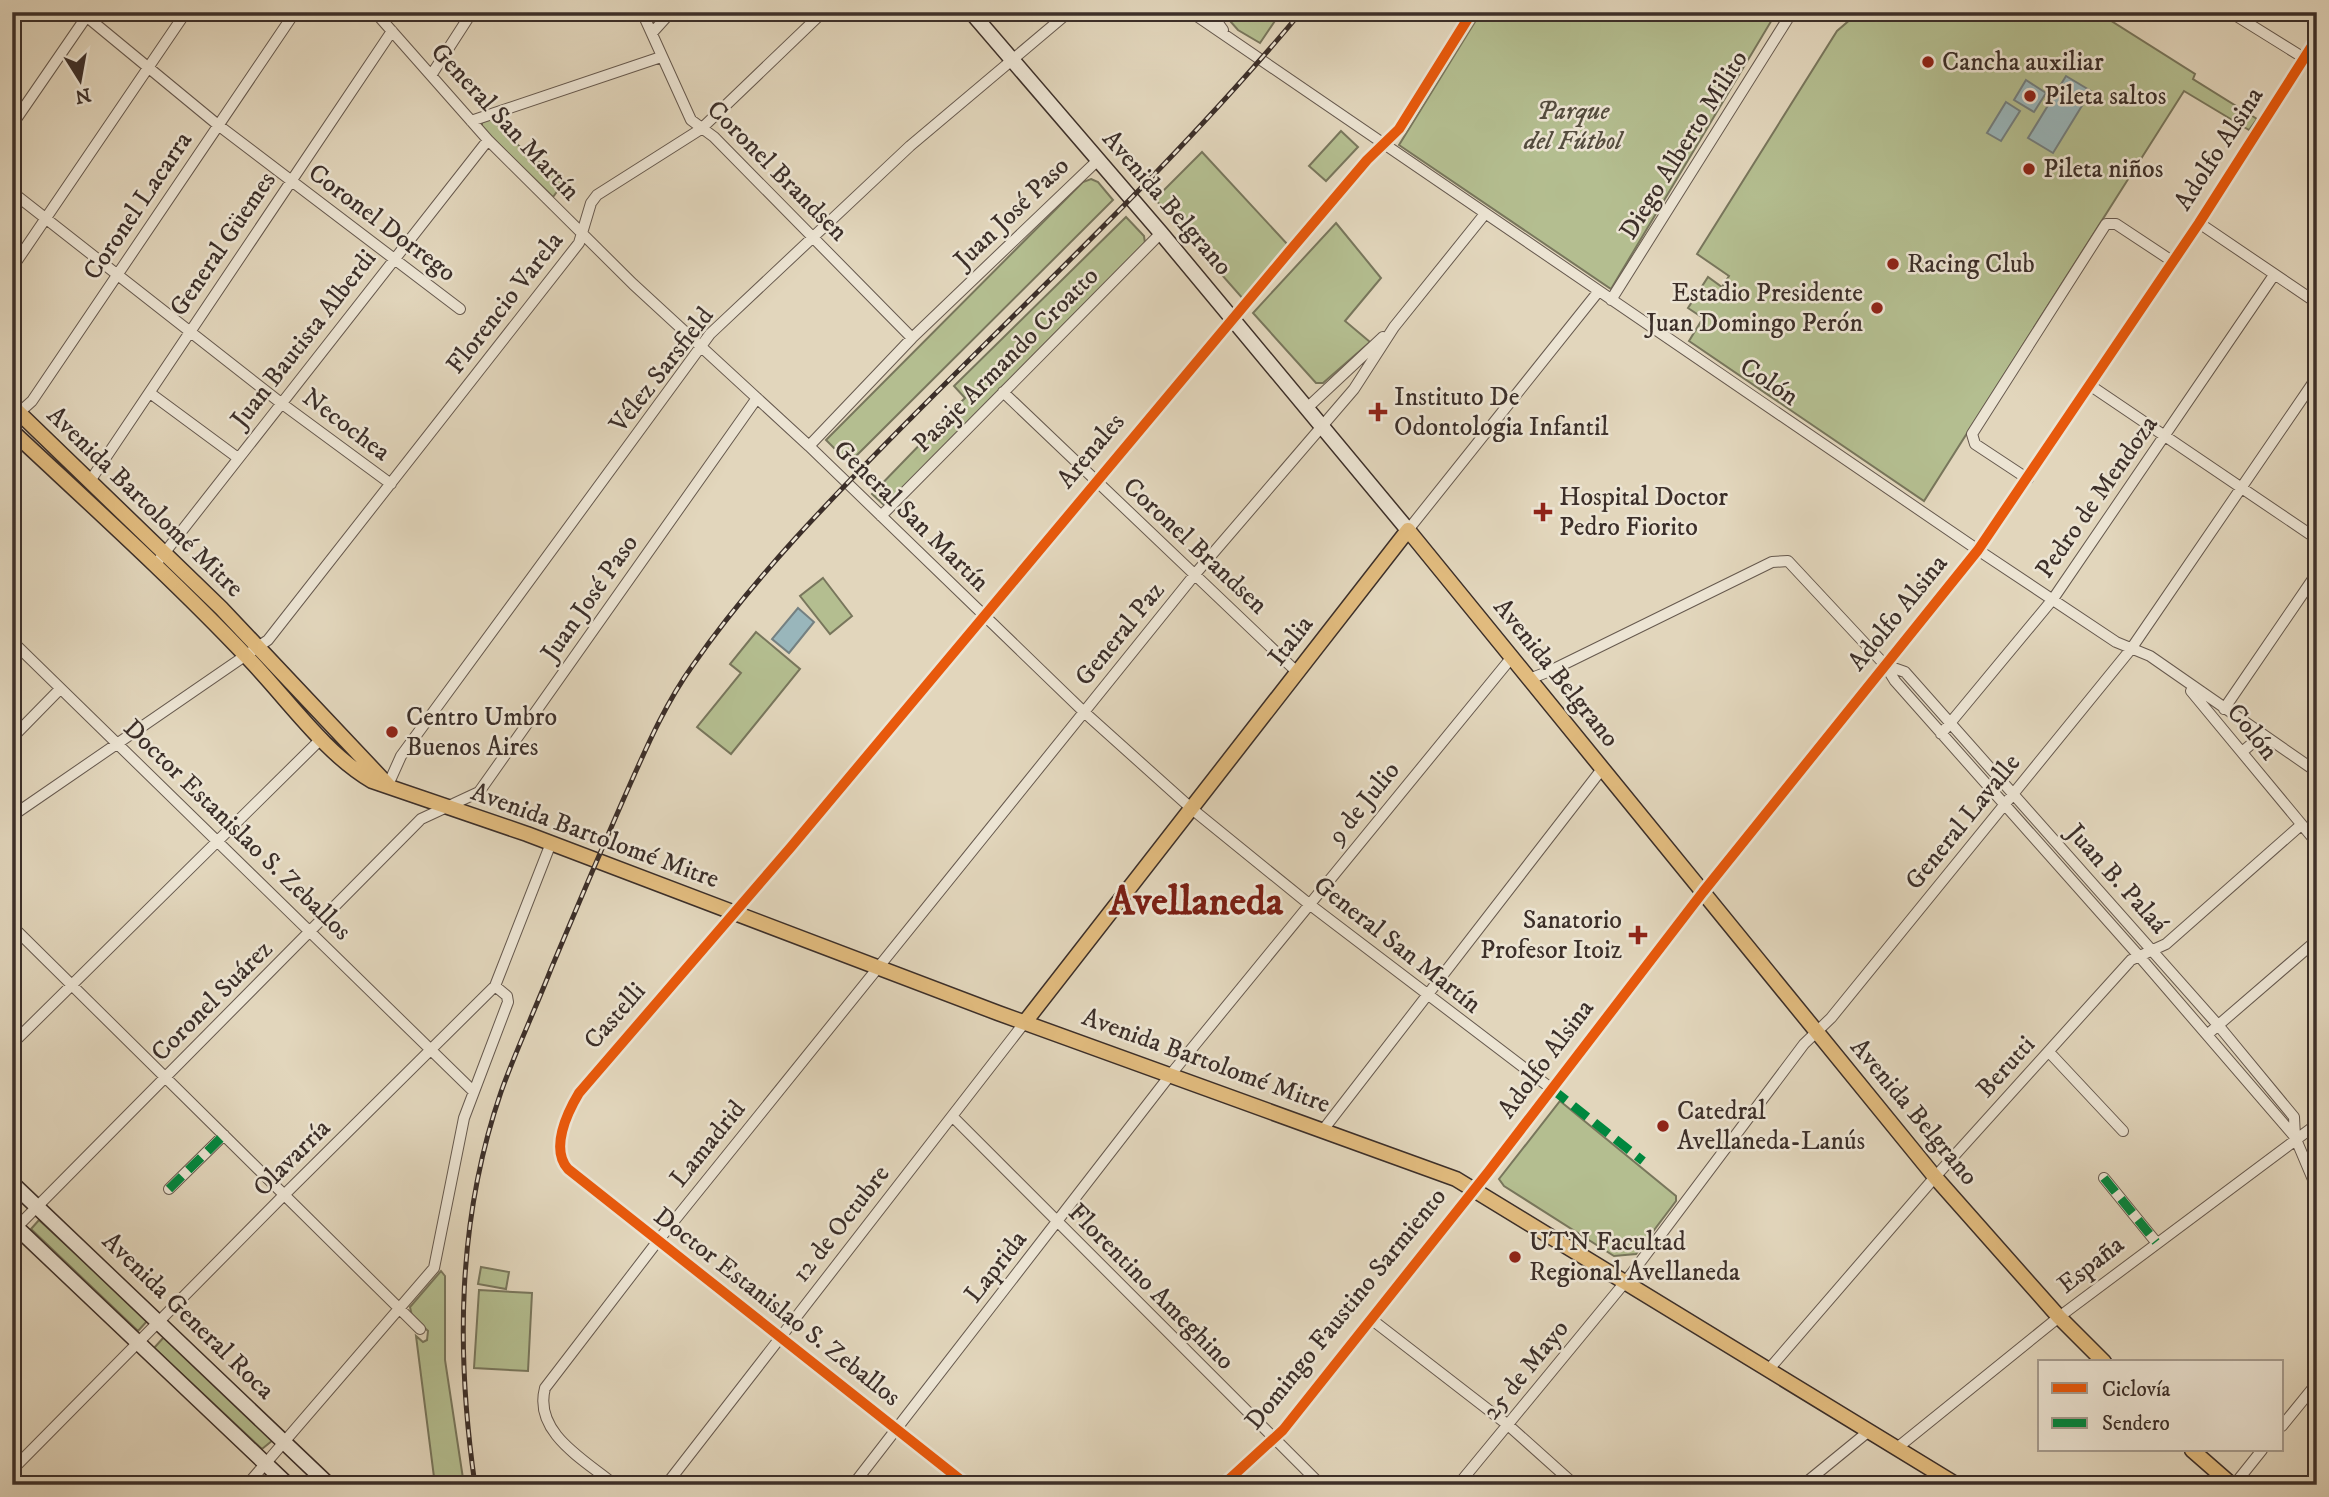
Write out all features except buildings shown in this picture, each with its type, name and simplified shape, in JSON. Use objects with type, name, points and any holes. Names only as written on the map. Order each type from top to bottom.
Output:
[{"type":"main road","name":"Avenida Belgrano","points":[[971,12],[1161,233],[1408,530],[1935,1177],[2059,1317],[2102,1360]]},
{"type":"main road","name":"Avenida Bartolomé Mitre","points":[[15,412],[90,481],[159,559],[388,785]]},
{"type":"main road","name":"Avenida Bartolomé Mitre","points":[[12,431],[159,559]]},
{"type":"main road","name":"Italia","points":[[1024,1023],[1408,530]]},
{"type":"main road","name":"Avenida Bartolomé Mitre","points":[[253,653],[322,738],[358,773],[372,781],[551,843],[1024,1023],[1171,1074],[1474,1188],[1958,1485]]},
{"type":"main road","name":"Avenida General Roca","points":[[12,1183],[329,1485]]},
{"type":"main road","name":"Avenida General Roca","points":[[14,1227],[288,1485]]},
{"type":"main road","points":[[2194,1452],[2233,1485]]},
{"type":"street","points":[[12,268],[186,12]]},
{"type":"street","name":"Coronel Lacarra","points":[[15,412],[32,401],[295,12]]},
{"type":"street","name":"General San Martín","points":[[375,12],[488,140],[583,234],[701,348],[809,446],[1084,712],[1192,810],[1308,904],[1552,1088]]},
{"type":"street","points":[[432,74],[472,12]]},
{"type":"street","name":"Coronel Brandsen","points":[[642,12],[691,120],[714,137],[912,338]]},
{"type":"street","points":[[652,33],[663,24],[671,12]]},
{"type":"street","name":"Florencio Varela","points":[[12,816],[253,653],[391,484],[583,234],[591,203],[597,195],[701,129],[823,12]]},
{"type":"street","name":"Vélez Sarsfield","points":[[388,785],[401,756],[710,334],[910,146],[1069,12]]},
{"type":"street","name":"Colón","points":[[1191,12],[1484,215],[1978,550],[2131,649],[2150,656],[2317,772]]},
{"type":"street","name":"Colón","points":[[1210,12],[1233,41]]},
{"type":"street","name":"Arenales","points":[[733,913],[1095,480],[1382,145],[1399,129],[1472,12]]},
{"type":"street","name":"Diego Alberto Milito","points":[[1611,300],[1792,12]]},
{"type":"street","points":[[2230,12],[2304,58]]},
{"type":"street","points":[[12,125],[86,14]]},
{"type":"street","name":"Coronel Dorrego","points":[[86,14],[218,125],[460,309]]},
{"type":"street","name":"General Güemes","points":[[90,481],[392,31]]},
{"type":"street","name":"Adolfo Alsina","points":[[1474,1188],[1703,891],[1978,550],[2091,386],[2317,38]]},
{"type":"street","points":[[471,121],[661,57]]},
{"type":"street","name":"Juan Bautista Alberdi","points":[[159,559],[488,140]]},
{"type":"street","name":"Juan José Paso","points":[[809,446],[912,338],[1098,160]]},
{"type":"street","name":"Necochea","points":[[12,192],[281,403],[391,484]]},
{"type":"street","name":"General Paz","points":[[878,968],[1196,573],[1360,381],[1394,327],[1484,215]]},
{"type":"street","points":[[2199,222],[2317,303]]},
{"type":"street","points":[[2028,479],[1972,440],[2106,224],[2116,224],[2172,261]]},
{"type":"street","name":"Pasaje Armando Croatto","points":[[881,516],[1161,233]]},
{"type":"street","name":"Pedro de Mendoza","points":[[1941,734],[2053,599],[2274,275]]},
{"type":"street","name":"Italia","points":[[1408,530],[1598,292]]},
{"type":"street","name":"General Paz","points":[[1307,409],[1394,327]]},
{"type":"street","name":"General Lavalle","points":[[1626,1281],[1796,1055],[2131,649],[2317,377]]},
{"type":"street","points":[[2091,386],[2317,539]]},
{"type":"street","name":"Coronel Brandsen","points":[[1003,391],[1298,673]]},
{"type":"street","points":[[150,393],[237,458]]},
{"type":"street","name":"Juan José Paso","points":[[445,806],[474,794],[483,787],[757,398]]},
{"type":"street","name":"Juan B. Palaá","points":[[1529,678],[1549,671],[1772,562],[1788,561],[1885,665],[1895,681],[1941,734],[2208,1034],[2295,1137],[2317,1189]]},
{"type":"street","points":[[2224,709],[2317,573]]},
{"type":"street","name":"Doctor Estanislao S. Zeballos","points":[[12,641],[474,1091]]},
{"type":"street","name":"9 de Julio","points":[[1171,1074],[1511,657]]},
{"type":"street","name":"Juan B. Palaá","points":[[1885,665],[1905,672],[2218,1025],[2294,1118],[2295,1137]]},
{"type":"street","name":"Colón","points":[[2182,679],[2317,843]]},
{"type":"street","points":[[12,738],[60,689]]},
{"type":"street","points":[[2242,752],[2262,735]]},
{"type":"street","points":[[12,1044],[322,738]]},
{"type":"street","points":[[1323,1130],[1602,769]]},
{"type":"street","name":"Coronel Suárez","points":[[14,1227],[421,819],[445,806]]},
{"type":"street","name":"Berutti","points":[[1770,1368],[1935,1177],[2131,960],[2154,952],[2301,825]]},
{"type":"street","name":"Olavarría","points":[[12,1470],[495,986],[551,843]]},
{"type":"street","name":"Castelli","points":[[561,1161],[566,1119],[579,1093],[733,913]]},
{"type":"street","points":[[12,926],[420,1329]]},
{"type":"street","points":[[2208,1034],[2317,940]]},
{"type":"street","name":"Lamadrid","points":[[615,1485],[552,1433],[542,1398],[545,1388],[656,1242],[878,968]]},
{"type":"street","points":[[247,1485],[434,1268],[458,1141],[508,1002],[507,996],[495,986]]},
{"type":"street","name":"12 de Octubre","points":[[666,1485],[1024,1023]]},
{"type":"street","points":[[2049,1052],[2123,1131]]},
{"type":"street","name":"Laprida","points":[[853,1485],[1171,1074]]},
{"type":"street","name":"Florentino Ameghino","points":[[953,1117],[1321,1485]]},
{"type":"street","name":"España","points":[[1897,1448],[2156,1242],[2295,1137],[2317,1124]]},
{"type":"street","points":[[169,1189],[224,1135]]},
{"type":"street","name":"Doctor Estanislao S. Zeballos","points":[[561,1161],[656,1242],[967,1485]]},
{"type":"street","points":[[2104,1178],[2156,1242]]},
{"type":"street","name":"Domingo Faustino Sarmiento","points":[[1223,1485],[1274,1440],[1474,1188]]},
{"type":"street","name":"25 de Mayo","points":[[1458,1485],[1626,1281]]},
{"type":"street","points":[[1371,1319],[1508,1425],[1576,1485]]},
{"type":"street","points":[[2284,1424],[2317,1383]]},
{"type":"street","points":[[1802,1485],[1869,1431]]},
{"type":"street","points":[[2233,1485],[2260,1452]]},
{"type":"green space","points":[[1222,12],[1281,12],[1260,43],[1238,30]]},
{"type":"green space","name":"Parque del Fútbol","points":[[1481,12],[1779,12],[1611,289],[1399,145]]},
{"type":"green space","name":"Racing Club","points":[[1859,12],[2097,12],[2195,74],[2193,79],[2257,119],[2249,130],[2184,91],[1924,501],[1689,341],[1703,318],[1688,308],[1708,277],[1722,287],[1729,276],[1697,254],[1837,31]]},
{"type":"green space","points":[[492,118],[508,137],[564,182],[553,197],[482,128],[482,121]]},
{"type":"green space","points":[[1341,131],[1358,147],[1326,181],[1309,166]]},
{"type":"green space","points":[[1202,152],[1289,246],[1244,300],[1155,199]]},
{"type":"green space","points":[[1091,179],[1098,182],[1113,200],[849,463],[826,440],[1083,182]]},
{"type":"green space","points":[[1126,217],[1144,236],[1145,243],[1141,250],[885,506],[872,494],[965,398],[954,386]]},
{"type":"green space","points":[[1336,223],[1381,278],[1345,321],[1370,342],[1323,383],[1316,383],[1253,313]]},
{"type":"green space","points":[[823,578],[852,616],[830,634],[800,596]]},
{"type":"green space","points":[[756,632],[800,669],[731,754],[697,727],[741,673],[730,664]]},
{"type":"green space","points":[[1560,1101],[1676,1196],[1676,1201],[1636,1254],[1614,1256],[1504,1186],[1499,1179]]},
{"type":"green space","points":[[39,1220],[148,1320],[138,1331],[31,1229]]},
{"type":"green space","points":[[481,1267],[509,1272],[506,1289],[478,1284]]},
{"type":"green space","points":[[441,1271],[445,1276],[445,1360],[464,1485],[435,1485],[416,1336],[423,1342],[427,1340],[428,1331],[412,1316],[410,1307]]},
{"type":"green space","points":[[479,1290],[532,1293],[528,1371],[474,1368]]},
{"type":"green space","points":[[164,1337],[273,1440],[262,1449],[154,1348]]},
{"type":"water","points":[[2066,76],[2091,91],[2053,153],[2028,138]]},
{"type":"water","name":"Pileta saltos","points":[[2026,80],[2046,93],[2034,112],[2014,100]]},
{"type":"water","points":[[2006,102],[2020,111],[2001,141],[1987,133]]},
{"type":"water","points":[[798,608],[814,622],[789,653],[772,639]]},
{"type":"railway","points":[[475,1485],[465,1386],[464,1287],[468,1238],[486,1140],[507,1076],[551,969],[639,764],[673,696],[744,598],[827,504],[1161,167],[1256,65],[1301,12]]},
{"type":"marked path","points":[[1552,1089],[1643,1161]]},
{"type":"marked path","points":[[169,1189],[224,1135]]},
{"type":"marked path","points":[[2104,1178],[2156,1242]]},
{"type":"cycle path","points":[[967,1485],[568,1169],[560,1152],[562,1131],[579,1093],[791,847],[1367,160],[1399,129],[1472,12]]},
{"type":"cycle path","points":[[1223,1485],[1283,1430],[1489,1171],[1703,892],[1978,550],[2199,223],[2317,38]]},
{"type":"place","name":"Cancha auxiliar","points":[[1928,62]]},
{"type":"place","name":"Pileta saltos","points":[[2030,96]]},
{"type":"place","name":"Pileta niños","points":[[2029,169]]},
{"type":"place","name":"Racing Club","points":[[1893,264]]},
{"type":"place","name":"Estadio Presidente Juan Domingo Perón","points":[[1877,308]]},
{"type":"place","name":"Instituto De Odontologia Infantil","points":[[1378,412]]},
{"type":"place","name":"Hospital Doctor Pedro Fiorito","points":[[1543,512]]},
{"type":"place","name":"Centro Umbro Buenos Aires","points":[[392,732]]},
{"type":"place","name":"Sanatorio Profesor Itoiz","points":[[1638,935]]},
{"type":"place","name":"Catedral Avellaneda-Lanús","points":[[1663,1126]]},
{"type":"place","name":"UTN Facultad Regional Avellaneda","points":[[1515,1257]]},
{"type":"district","name":"Avellaneda","points":[[1196,903]]}]
